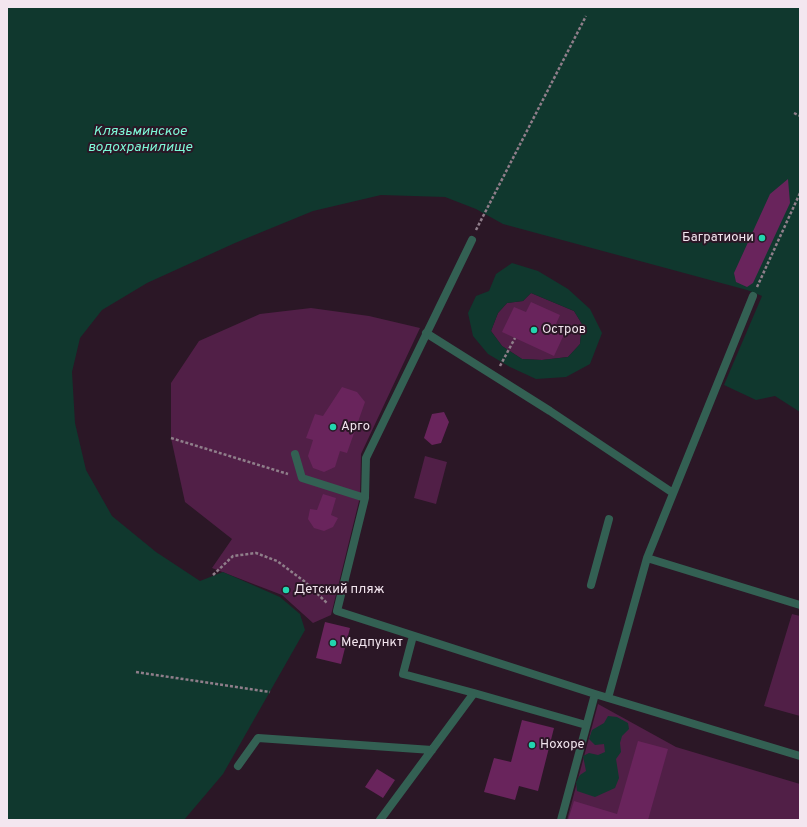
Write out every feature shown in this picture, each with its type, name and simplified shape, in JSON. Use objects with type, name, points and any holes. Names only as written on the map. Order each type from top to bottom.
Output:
[{"type":"lane","points":[[472,240],[366,458],[365,498],[337,611],[595,694],[800,756]]},
{"type":"lane","points":[[608,698],[647,558],[753,296]]},
{"type":"lane","points":[[426,333],[550,411],[673,493]]},
{"type":"lane","points":[[295,454],[302,478],[365,498]]},
{"type":"lane","points":[[591,585],[609,519]]},
{"type":"lane","points":[[647,558],[800,605]]},
{"type":"lane","points":[[413,636],[403,674],[586,725]]},
{"type":"lane","points":[[380,820],[474,693]]},
{"type":"lane","points":[[560,820],[595,694]]},
{"type":"lane","points":[[238,766],[258,738],[432,750]]},
{"type":"path","points":[[472,240],[586,16]]},
{"type":"path","points":[[794,113],[800,116]]},
{"type":"path","points":[[753,296],[800,193]]},
{"type":"path","points":[[502,362],[514,338]]},
{"type":"path","points":[[171,438],[302,478]]},
{"type":"path","points":[[213,575],[233,556],[256,554],[277,561],[304,581],[337,611]]},
{"type":"path","points":[[136,672],[270,692]]},
{"type":"shaded area","points":[[531,293],[574,311],[582,324],[580,344],[568,357],[542,360],[522,359],[502,346],[491,331],[498,313],[507,303],[523,301]]},
{"type":"shaded area","points":[[311,308],[369,316],[420,328],[361,454],[360,497],[331,615],[313,623],[282,595],[212,568],[232,539],[185,502],[171,438],[171,383],[199,341],[260,314]]},
{"type":"shaded area","points":[[425,456],[447,462],[436,504],[414,498]]},
{"type":"shaded area","points":[[792,614],[800,616],[800,716],[764,706]]},
{"type":"shaded area","points":[[598,704],[676,747],[800,784],[800,820],[567,820]]},
{"type":"water","name":"Клязьминское водохранилище","points":[[7,7],[800,7],[800,412],[775,396],[756,400],[724,385],[762,296],[747,290],[503,224],[476,209],[445,197],[381,195],[313,211],[235,243],[147,283],[102,310],[80,338],[72,372],[75,423],[86,470],[112,516],[156,552],[200,581],[223,572],[280,597],[300,614],[305,630],[223,774],[184,820],[7,820]]},
{"type":"water","points":[[512,263],[538,271],[568,289],[590,309],[602,333],[590,364],[566,377],[536,379],[510,367],[488,354],[473,336],[468,313],[476,296],[489,291],[496,274]],"holes":[[[531,293],[574,311],[582,324],[580,344],[568,357],[542,360],[522,359],[502,346],[491,331],[498,313],[507,303],[523,301]]]},
{"type":"water","points":[[608,716],[617,717],[628,723],[629,729],[622,736],[620,743],[621,752],[616,759],[619,778],[615,788],[595,797],[577,791],[576,782],[580,775],[586,771],[583,756],[589,753],[598,755],[605,752],[604,744],[595,745],[589,739],[592,730],[604,723]]},
{"type":"building","name":"Багратиони","points":[[788,179],[790,203],[753,283],[747,287],[736,282],[734,273],[770,194]]},
{"type":"building","name":"Остров","points":[[531,302],[560,315],[556,324],[567,328],[554,356],[502,332],[514,307],[526,312]]},
{"type":"building","name":"Арго","points":[[342,387],[357,392],[365,402],[347,453],[340,451],[335,467],[324,472],[313,468],[308,456],[313,440],[306,438],[315,414],[323,416]]},
{"type":"building","points":[[444,412],[449,422],[441,443],[432,445],[424,438],[432,414]]},
{"type":"building","points":[[323,494],[336,498],[331,515],[338,518],[333,527],[324,531],[314,528],[308,519],[310,509],[317,510]]},
{"type":"building","name":"Медпункт","points":[[325,622],[350,628],[341,664],[316,658]]},
{"type":"building","name":"Нохоре","points":[[522,720],[554,728],[538,791],[519,786],[515,800],[484,792],[494,758],[511,762]]},
{"type":"building","points":[[638,741],[668,749],[648,820],[568,820],[574,801],[617,814]]},
{"type":"building","points":[[377,769],[395,780],[383,798],[365,787]]},
{"type":"place","name":"Багратиони","points":[[762,238]]},
{"type":"place","name":"Остров","points":[[534,330]]},
{"type":"place","name":"Арго","points":[[333,427]]},
{"type":"place","name":"Детский пляж","points":[[286,590]]},
{"type":"place","name":"Медпункт","points":[[333,643]]},
{"type":"place","name":"Нохоре","points":[[532,745]]}]
